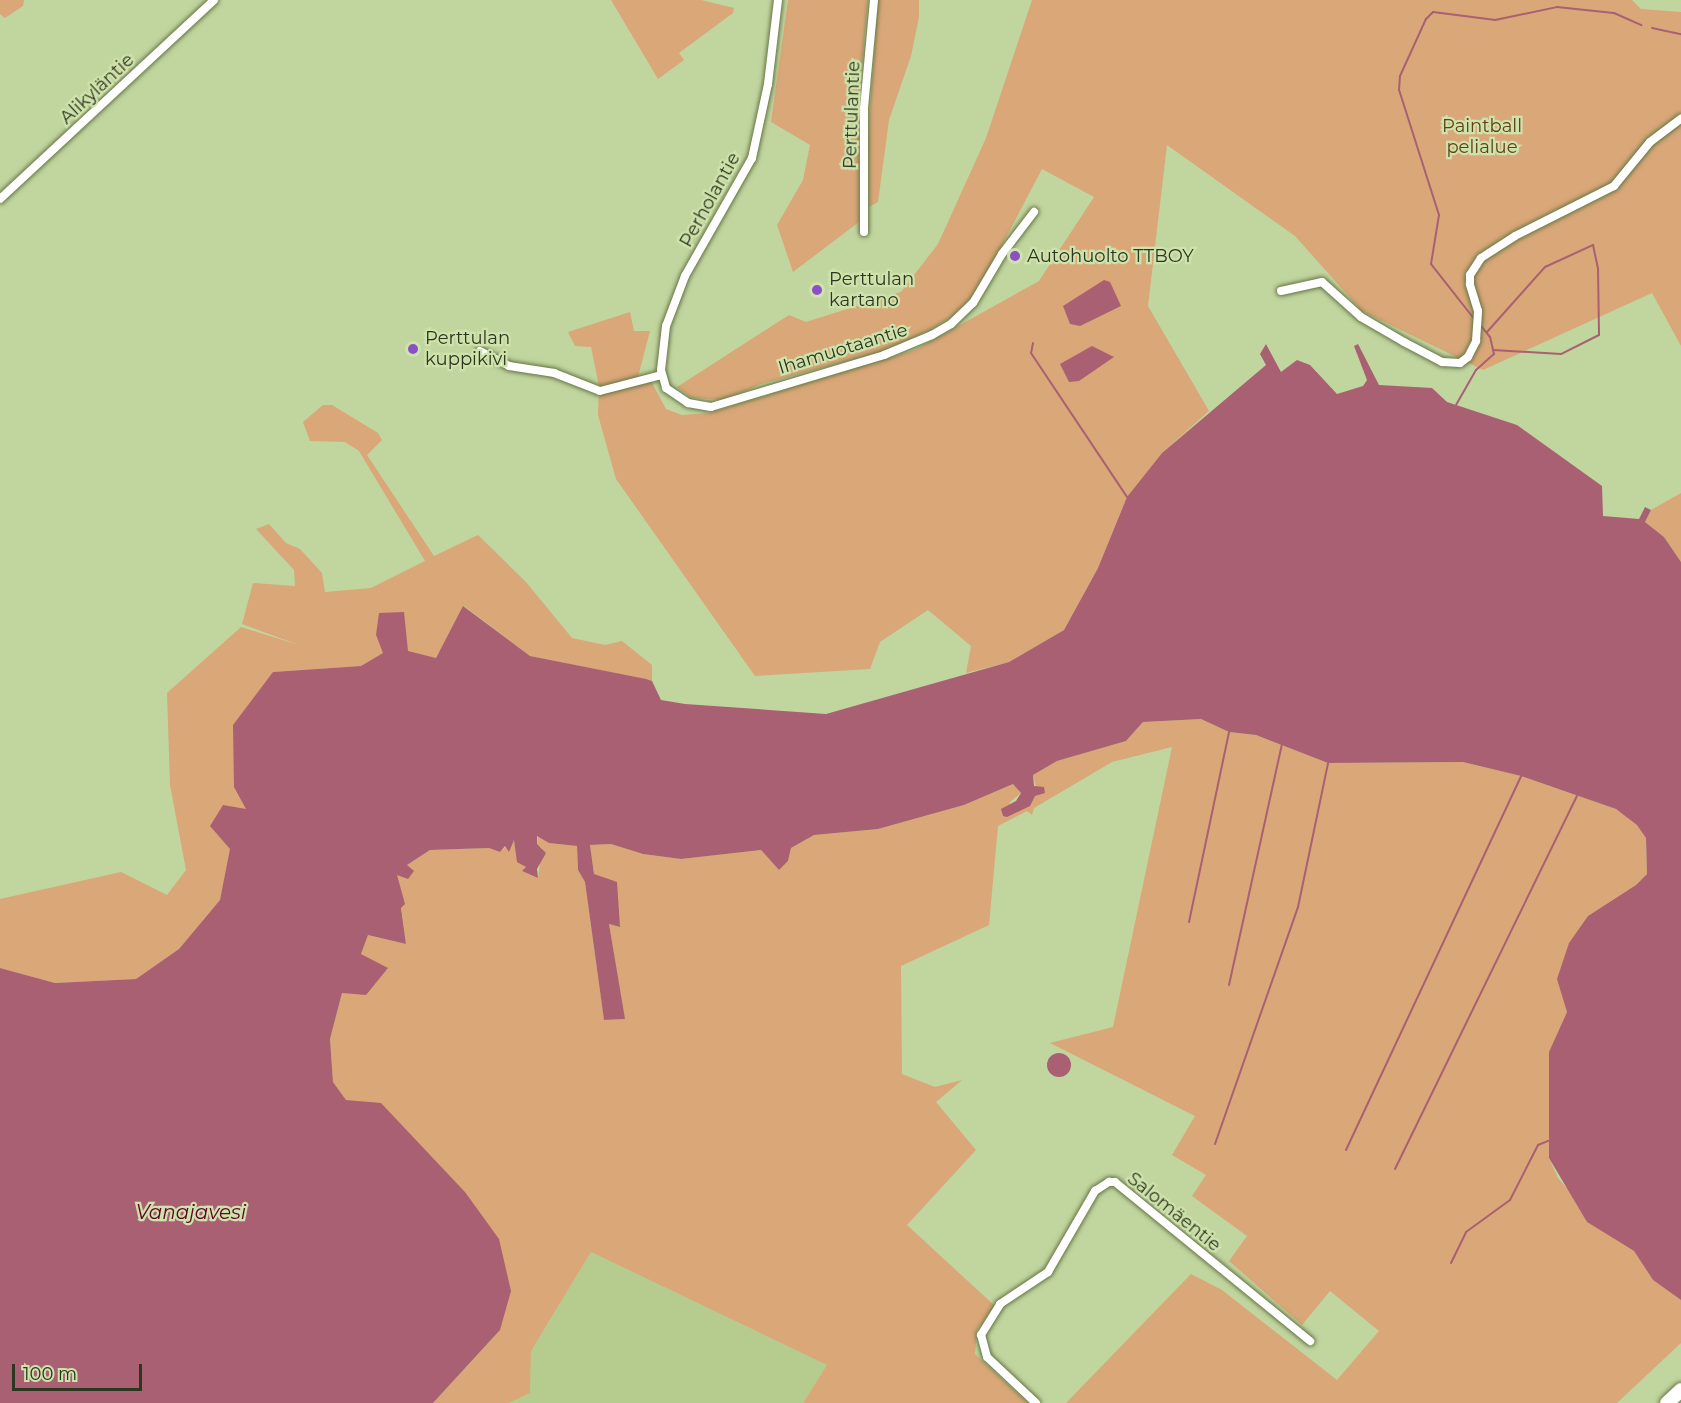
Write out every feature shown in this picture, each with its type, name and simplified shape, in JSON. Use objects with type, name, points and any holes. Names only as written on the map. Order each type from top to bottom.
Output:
[{"type":"highway","points":[[1667,1403],[1681,1390]]},
{"type":"street","name":"Alikyläntie","points":[[0,199],[214,0]]},
{"type":"street","name":"Perholantie","points":[[662,375],[666,326],[685,276],[752,158],[768,84],[778,0]]},
{"type":"street","name":"Perttulantie","points":[[864,232],[864,108],[874,0]]},
{"type":"street","points":[[1281,291],[1322,282],[1361,317],[1442,362],[1460,363],[1468,357],[1476,341],[1478,311],[1470,284],[1470,275],[1481,258],[1515,236],[1614,186],[1650,142],[1681,119]]},
{"type":"street","name":"Ihamuotaantie","points":[[662,375],[666,388],[676,396],[699,406],[728,403],[790,380],[884,355],[932,335],[951,324],[972,303],[1002,254],[1034,212]]},
{"type":"street","points":[[480,351],[509,366],[554,373],[600,391],[662,375]]},
{"type":"street","name":"Salomäentie","points":[[1036,1403],[987,1357],[981,1335],[1000,1304],[1048,1272],[1095,1191],[1109,1182],[1115,1182],[1310,1341]]},
{"type":"shaded area","points":[[591,1252],[827,1365],[803,1403],[509,1403],[530,1393],[531,1351]]},
{"type":"green space","points":[[0,0],[24,0],[23,6],[5,18],[0,14]]},
{"type":"green space","points":[[611,0],[701,0],[734,8],[733,13],[679,53],[684,60],[658,79]]},
{"type":"green space","points":[[788,0],[868,0],[859,94],[859,222],[793,272],[777,225],[803,180],[810,145],[771,122]]},
{"type":"green space","points":[[878,0],[919,0],[919,17],[911,56],[889,120],[878,202],[869,207],[868,137]]},
{"type":"green space","name":"Paintball pelialue","points":[[1032,0],[1632,0],[1641,9],[1681,12],[1681,346],[1652,293],[1483,370],[1362,311],[1295,236],[1167,145],[1148,306],[1209,411],[1162,453],[1127,497],[1098,568],[1064,630],[1009,662],[966,673],[971,646],[928,610],[880,642],[870,669],[755,676],[616,479],[598,415],[599,386],[591,347],[575,346],[568,332],[630,312],[634,331],[650,331],[638,377],[647,374],[666,409],[682,415],[709,413],[915,350],[1039,281],[1094,197],[1042,169],[981,285],[958,313],[932,329],[888,350],[761,384],[725,400],[692,398],[677,387],[789,315],[806,322],[901,292],[938,244],[986,138]]},
{"type":"green space","points":[[323,405],[332,405],[378,433],[382,440],[367,455],[434,556],[478,535],[526,582],[572,638],[605,645],[622,641],[652,665],[652,681],[530,656],[464,606],[436,658],[408,652],[376,635],[384,653],[361,666],[273,672],[246,809],[241,811],[220,900],[179,949],[136,979],[55,983],[0,968],[0,899],[121,872],[167,895],[186,870],[170,785],[167,693],[241,627],[299,645],[242,624],[253,583],[295,586],[294,570],[256,529],[269,524],[286,543],[300,549],[322,573],[325,592],[371,588],[425,561],[359,451],[345,442],[310,441],[303,422]]},
{"type":"green space","points":[[1681,493],[1681,562],[1664,537],[1645,522],[1651,510]]},
{"type":"green space","points":[[1201,719],[1229,732],[1256,735],[1328,763],[1463,762],[1521,776],[1616,809],[1637,824],[1646,838],[1647,874],[1636,885],[1588,916],[1563,994],[1567,1012],[1549,1053],[1549,1158],[1558,1178],[1576,1199],[1587,1222],[1634,1251],[1653,1280],[1681,1300],[1681,1343],[1617,1403],[1066,1403],[1191,1274],[1222,1290],[1337,1380],[1379,1331],[1330,1291],[1302,1325],[1229,1261],[1247,1236],[1192,1196],[1206,1175],[1172,1155],[1195,1116],[1050,1043],[1113,1027],[1172,747],[1112,762],[1034,808],[1032,815],[1027,811],[998,826],[989,925],[901,966],[902,1074],[935,1087],[962,1080],[936,1102],[976,1150],[907,1225],[995,1306],[977,1330],[975,1354],[1028,1403],[803,1403],[827,1365],[591,1252],[531,1351],[530,1393],[509,1403],[433,1403],[500,1330],[465,1192],[381,1104],[346,1100],[333,1082],[330,1039],[342,993],[388,969],[361,954],[368,935],[406,944],[397,875],[407,865],[430,850],[489,848],[500,852],[514,839],[526,868],[522,871],[538,878],[542,848],[537,845],[538,836],[550,843],[577,846],[578,870],[585,882],[604,1020],[624,1019],[609,924],[619,927],[594,874],[590,845],[611,844],[643,854],[681,859],[761,850],[779,870],[788,861],[791,848],[814,835],[878,829],[964,805],[1013,784],[1021,793],[1010,802],[1007,817],[1036,787],[1033,775],[1057,761],[1126,741],[1143,722]]},
{"type":"water","points":[[1104,280],[1110,282],[1121,306],[1080,326],[1070,324],[1063,306]]},
{"type":"water","name":"Vanajavesi","points":[[1266,344],[1281,372],[1297,360],[1310,365],[1337,394],[1363,386],[1367,380],[1354,346],[1358,344],[1379,385],[1432,388],[1447,402],[1517,425],[1602,486],[1603,516],[1639,519],[1645,507],[1651,510],[1645,522],[1664,537],[1681,562],[1681,1300],[1653,1280],[1634,1251],[1587,1222],[1549,1158],[1549,1052],[1567,1012],[1557,979],[1569,943],[1588,916],[1636,885],[1647,874],[1646,838],[1637,825],[1616,809],[1521,776],[1463,762],[1328,763],[1256,735],[1229,732],[1201,719],[1143,722],[1126,741],[1057,761],[1033,775],[1034,786],[1044,787],[1045,793],[1035,796],[1030,806],[1007,817],[1003,816],[1001,809],[1016,801],[1021,793],[1013,784],[964,805],[878,829],[814,835],[791,848],[788,861],[779,870],[761,850],[681,859],[643,854],[611,844],[590,845],[594,874],[617,882],[620,927],[609,924],[625,1019],[604,1020],[585,882],[578,870],[577,846],[549,843],[537,836],[537,844],[546,853],[537,869],[538,878],[522,871],[526,867],[517,862],[514,840],[509,852],[505,846],[500,852],[489,848],[430,850],[407,865],[414,871],[408,879],[397,875],[405,904],[401,908],[406,944],[368,935],[361,954],[388,968],[366,995],[342,993],[330,1039],[333,1082],[346,1100],[381,1103],[465,1192],[499,1239],[511,1291],[500,1330],[433,1403],[0,1403],[0,968],[55,983],[136,979],[179,949],[220,900],[230,849],[210,826],[223,805],[246,809],[234,787],[233,725],[273,672],[361,666],[383,653],[376,635],[379,613],[404,612],[408,651],[436,658],[463,606],[530,656],[646,679],[652,681],[661,700],[685,704],[826,714],[1009,662],[1064,630],[1098,568],[1127,497],[1162,453],[1266,365],[1260,354]]},
{"type":"water","points":[[1092,346],[1114,357],[1079,381],[1069,382],[1060,364]]},
{"type":"water","points":[[1059,1053],[1067,1057],[1071,1065],[1067,1073],[1059,1077],[1051,1073],[1047,1065],[1051,1057]]},
{"type":"waterway","points":[[1475,320],[1431,264],[1439,215],[1399,90],[1400,76],[1426,19],[1433,12],[1495,20],[1557,7],[1614,13],[1641,25]]},
{"type":"waterway","points":[[1652,28],[1681,34]]},
{"type":"waterway","points":[[1487,332],[1545,267],[1593,245],[1598,269],[1599,335],[1561,354],[1493,350]]},
{"type":"waterway","points":[[1456,405],[1476,370],[1494,354],[1490,337],[1481,326]]},
{"type":"waterway","points":[[1033,343],[1031,353],[1127,497]]},
{"type":"waterway","points":[[1189,922],[1229,732]]},
{"type":"waterway","points":[[1229,985],[1282,744]]},
{"type":"waterway","points":[[1215,1144],[1298,907],[1328,763]]},
{"type":"waterway","points":[[1346,1150],[1521,776]]},
{"type":"waterway","points":[[1395,1169],[1577,796]]},
{"type":"waterway","points":[[1451,1263],[1466,1232],[1510,1200],[1538,1145],[1548,1141]]},
{"type":"place","name":"Autohuolto TTBOY","points":[[1015,256]]},
{"type":"place","name":"Perttulan kartano","points":[[817,290]]},
{"type":"place","name":"Perttulan kuppikivi","points":[[413,349]]}]
